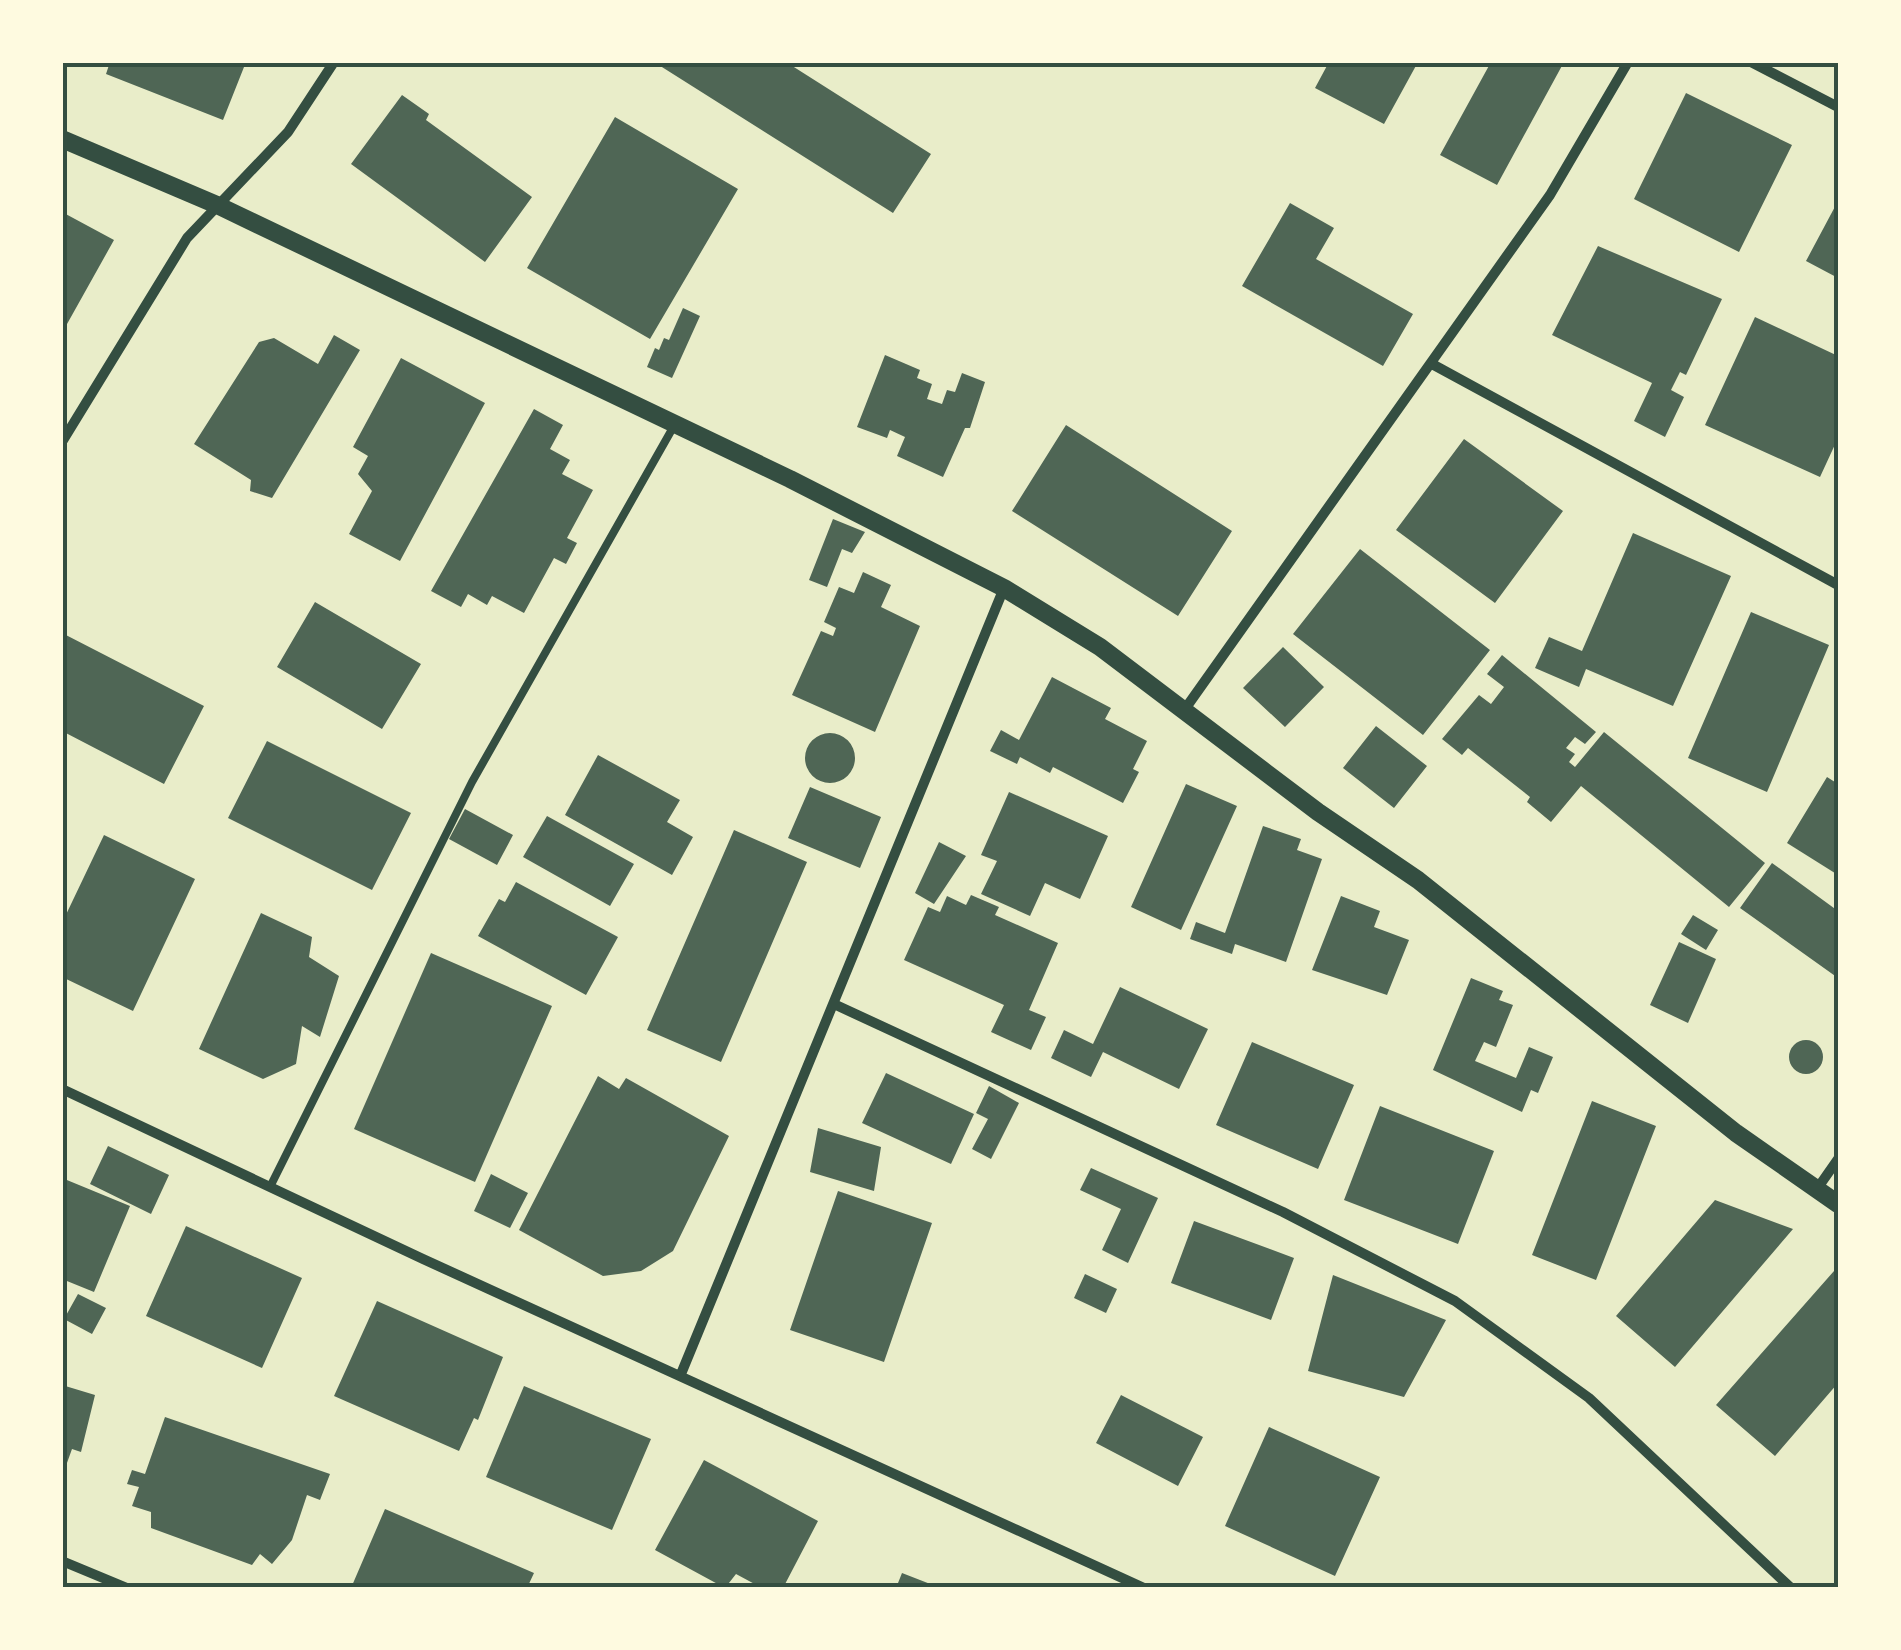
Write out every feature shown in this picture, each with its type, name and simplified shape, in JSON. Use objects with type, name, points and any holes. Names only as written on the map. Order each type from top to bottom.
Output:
[{"type":"street","points":[[62,442],[187,238],[288,132],[334,62]]},
{"type":"street","points":[[1185,708],[1550,195],[1628,62]]},
{"type":"street","points":[[1751,62],[1838,107]]},
{"type":"street","points":[[62,139],[217,205],[674,424],[1004,588],[1100,647],[1318,812],[1418,880],[1736,1133],[1838,1204]]},
{"type":"street","points":[[1432,364],[1838,585]]},
{"type":"street","points":[[681,1374],[836,1005],[1004,588]]},
{"type":"street","points":[[836,1005],[1283,1212],[1455,1301],[1590,1398],[1791,1588]]},
{"type":"street","points":[[62,1089],[1144,1588]]},
{"type":"street","points":[[1818,1188],[1838,1160]]},
{"type":"street","points":[[62,1561],[127,1588]]},
{"type":"street","points":[[1116,1588],[1121,1576]]},
{"type":"lane","points":[[270,1187],[472,782],[674,424]]},
{"type":"building","points":[[110,62],[246,62],[223,120],[106,74]]},
{"type":"building","points":[[654,62],[786,62],[931,154],[893,213]]},
{"type":"building","points":[[1329,62],[1418,62],[1384,124],[1315,88]]},
{"type":"building","points":[[1491,62],[1564,62],[1497,185],[1440,155]]},
{"type":"building","points":[[1686,93],[1792,145],[1739,252],[1634,199]]},
{"type":"building","points":[[402,95],[429,114],[426,120],[532,197],[485,262],[351,164]]},
{"type":"building","points":[[615,117],[738,189],[650,339],[527,268]]},
{"type":"building","points":[[1838,201],[1838,278],[1806,261]]},
{"type":"building","points":[[1290,203],[1334,228],[1316,259],[1413,314],[1383,366],[1242,286]]},
{"type":"building","points":[[62,212],[114,240],[62,333]]},
{"type":"building","points":[[1598,246],[1722,299],[1686,375],[1680,372],[1671,390],[1684,397],[1665,437],[1634,421],[1652,383],[1552,335]]},
{"type":"building","points":[[683,308],[700,316],[672,378],[647,367],[655,348],[659,350],[664,338],[669,340]]},
{"type":"building","points":[[1755,317],[1838,356],[1838,438],[1820,477],[1705,425]]},
{"type":"building","points":[[334,335],[360,350],[272,498],[250,491],[251,480],[194,444],[259,342],[274,338],[318,364]]},
{"type":"building","points":[[885,355],[920,370],[917,378],[932,384],[927,399],[942,404],[947,390],[955,392],[962,373],[985,382],[970,428],[965,428],[943,477],[897,456],[905,437],[890,430],[887,438],[857,427]]},
{"type":"building","points":[[401,358],[485,403],[400,561],[349,534],[372,491],[358,474],[368,456],[353,447]]},
{"type":"building","points":[[534,409],[563,425],[550,449],[570,460],[562,474],[593,490],[567,538],[577,543],[566,564],[554,558],[524,613],[492,596],[487,605],[468,594],[461,607],[431,591]]},
{"type":"building","points":[[1066,425],[1232,531],[1178,616],[1012,511]]},
{"type":"building","points":[[1464,439],[1563,511],[1495,603],[1396,530]]},
{"type":"building","points":[[833,519],[865,532],[852,553],[842,549],[827,587],[809,580]]},
{"type":"building","points":[[1633,533],[1731,576],[1673,706],[1586,669],[1579,687],[1535,668],[1549,637],[1582,651]]},
{"type":"building","points":[[1360,549],[1490,650],[1423,735],[1293,634]]},
{"type":"building","points":[[863,572],[891,585],[881,607],[920,626],[875,732],[792,695],[821,631],[833,636],[836,628],[824,622],[839,587],[854,593]]},
{"type":"building","points":[[315,602],[421,664],[382,729],[277,667]]},
{"type":"building","points":[[1751,612],[1829,645],[1767,792],[1688,758]]},
{"type":"building","points":[[62,633],[204,706],[164,784],[62,731]]},
{"type":"building","points":[[1283,647],[1324,687],[1285,727],[1243,688]]},
{"type":"building","points":[[1502,655],[1596,732],[1585,744],[1575,737],[1566,748],[1575,754],[1569,762],[1575,767],[1604,732],[1765,863],[1729,907],[1581,786],[1551,822],[1527,802],[1530,797],[1468,748],[1462,755],[1442,739],[1479,695],[1491,704],[1504,687],[1487,674]]},
{"type":"building","points":[[1052,677],[1111,708],[1105,719],[1147,741],[1133,769],[1139,772],[1123,803],[1053,767],[1050,773],[1020,757],[1017,764],[990,751],[1001,730],[1019,740]]},
{"type":"building","points":[[1376,726],[1427,766],[1394,808],[1343,768]]},
{"type":"building","points":[[830,733],[848,740],[855,758],[848,776],[830,783],[812,776],[805,758],[812,740]]},
{"type":"building","points":[[267,741],[411,813],[372,890],[228,818]]},
{"type":"building","points":[[598,755],[680,800],[667,822],[693,837],[672,875],[565,815]]},
{"type":"building","points":[[1827,777],[1838,784],[1838,875],[1787,843]]},
{"type":"building","points":[[1186,784],[1237,806],[1181,930],[1131,907]]},
{"type":"building","points":[[810,787],[881,817],[860,868],[788,838]]},
{"type":"building","points":[[1009,792],[1108,836],[1080,899],[1045,883],[1030,916],[981,894],[997,861],[981,855]]},
{"type":"building","points":[[465,809],[513,835],[497,865],[449,839]]},
{"type":"building","points":[[547,816],[634,864],[610,906],[523,857]]},
{"type":"building","points":[[1263,826],[1301,839],[1297,850],[1322,859],[1286,962],[1235,944],[1232,954],[1190,939],[1196,922],[1225,933]]},
{"type":"building","points":[[734,830],[807,862],[721,1062],[647,1030]]},
{"type":"building","points":[[104,835],[195,879],[133,1011],[62,977],[62,923]]},
{"type":"building","points":[[939,842],[966,856],[934,904],[915,893]]},
{"type":"building","points":[[1772,863],[1838,911],[1838,978],[1740,908]]},
{"type":"building","points":[[516,882],[618,937],[586,995],[478,936],[499,899],[505,902]]},
{"type":"building","points":[[971,895],[999,907],[995,915],[1058,943],[1029,1010],[1046,1017],[1031,1050],[991,1032],[1004,1005],[904,960],[928,907],[940,912],[947,896],[966,905]]},
{"type":"building","points":[[1341,896],[1380,911],[1374,927],[1409,940],[1387,995],[1312,970]]},
{"type":"building","points":[[261,913],[312,937],[309,957],[339,976],[320,1037],[302,1026],[296,1064],[263,1079],[199,1049]]},
{"type":"building","points":[[1693,915],[1718,930],[1706,950],[1681,934]]},
{"type":"building","points":[[1679,942],[1716,959],[1688,1023],[1650,1005]]},
{"type":"building","points":[[431,953],[552,1006],[475,1182],[354,1129]]},
{"type":"building","points":[[1471,978],[1503,991],[1499,1000],[1513,1005],[1496,1047],[1484,1042],[1475,1061],[1516,1078],[1529,1047],[1553,1057],[1538,1093],[1531,1090],[1522,1112],[1433,1070]]},
{"type":"building","points":[[1120,987],[1208,1029],[1179,1089],[1103,1052],[1091,1077],[1051,1058],[1064,1030],[1093,1044]]},
{"type":"building","points":[[1806,1040],[1818,1045],[1823,1057],[1818,1069],[1806,1074],[1794,1069],[1789,1057],[1794,1045]]},
{"type":"building","points":[[1252,1042],[1354,1085],[1318,1169],[1216,1125]]},
{"type":"building","points":[[886,1073],[974,1114],[951,1164],[862,1123]]},
{"type":"building","points":[[598,1076],[619,1089],[626,1078],[729,1136],[673,1251],[641,1271],[603,1276],[519,1230]]},
{"type":"building","points":[[989,1086],[1019,1103],[991,1159],[972,1149],[988,1119],[976,1113]]},
{"type":"building","points":[[1592,1101],[1656,1126],[1596,1280],[1532,1255]]},
{"type":"building","points":[[1380,1106],[1494,1151],[1458,1244],[1344,1200]]},
{"type":"building","points":[[818,1128],[881,1147],[874,1191],[810,1172]]},
{"type":"building","points":[[108,1146],[169,1175],[151,1214],[90,1184]]},
{"type":"building","points":[[1091,1168],[1158,1198],[1128,1263],[1102,1250],[1121,1209],[1080,1190]]},
{"type":"building","points":[[491,1174],[528,1193],[510,1228],[474,1211]]},
{"type":"building","points":[[62,1178],[130,1206],[94,1292],[62,1279]]},
{"type":"building","points":[[838,1191],[932,1223],[884,1362],[790,1330]]},
{"type":"building","points":[[1715,1200],[1793,1229],[1675,1367],[1616,1316]]},
{"type":"building","points":[[1194,1221],[1294,1258],[1271,1320],[1171,1283]]},
{"type":"building","points":[[186,1226],[302,1278],[262,1368],[146,1316]]},
{"type":"building","points":[[1834,1271],[1838,1275],[1838,1383],[1775,1456],[1716,1405]]},
{"type":"building","points":[[1085,1274],[1117,1289],[1106,1313],[1074,1298]]},
{"type":"building","points":[[1333,1275],[1446,1320],[1404,1397],[1308,1371]]},
{"type":"building","points":[[78,1294],[106,1308],[92,1334],[64,1319]]},
{"type":"building","points":[[377,1301],[503,1357],[478,1420],[474,1418],[459,1451],[334,1396]]},
{"type":"building","points":[[62,1385],[95,1395],[81,1452],[72,1449],[63,1474]]},
{"type":"building","points":[[524,1386],[651,1439],[612,1530],[486,1477]]},
{"type":"building","points":[[1121,1395],[1203,1437],[1178,1486],[1096,1443]]},
{"type":"building","points":[[165,1417],[330,1474],[320,1500],[307,1495],[292,1540],[272,1564],[260,1554],[252,1565],[151,1528],[151,1512],[132,1506],[139,1487],[127,1484],[132,1470],[145,1474]]},
{"type":"building","points":[[1269,1427],[1380,1477],[1335,1576],[1225,1526]]},
{"type":"building","points":[[704,1460],[818,1521],[783,1588],[762,1588],[736,1574],[725,1588],[655,1550]]},
{"type":"building","points":[[385,1509],[534,1573],[527,1588],[351,1588]]},
{"type":"building","points":[[902,1573],[938,1587],[938,1588],[896,1588]]}]
